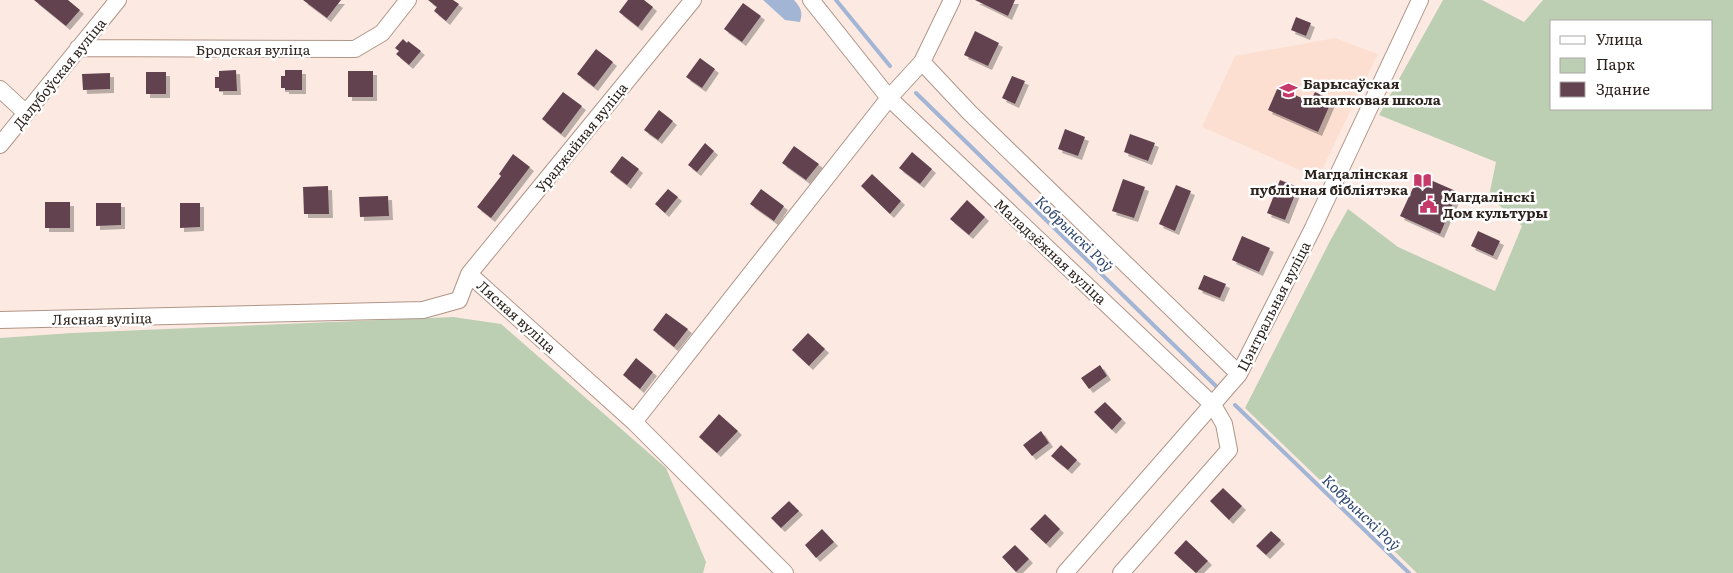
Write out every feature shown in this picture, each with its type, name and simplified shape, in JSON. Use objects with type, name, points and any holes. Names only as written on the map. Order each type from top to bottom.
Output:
[{"type":"street","name":"Далубоўская вуліца","points":[[0,145],[118,0]]},
{"type":"street","name":"Бродская вуліца","points":[[78,48],[355,49],[382,33],[408,0]]},
{"type":"street","name":"Ураджайная вуліца","points":[[469,274],[693,0]]},
{"type":"street","points":[[811,0],[889,98]]},
{"type":"street","points":[[634,422],[889,98],[922,62],[952,0]]},
{"type":"street","name":"Цэнтральная вуліца","points":[[1065,573],[1239,374],[1313,228],[1420,0]]},
{"type":"street","points":[[922,62],[969,112],[1239,374]]},
{"type":"street","points":[[0,89],[26,113]]},
{"type":"street","name":"Маладзёжная вуліца","points":[[889,98],[1213,405],[1224,424],[1229,450],[1121,573]]},
{"type":"street","name":"Лясная вуліца","points":[[0,320],[423,310],[459,300],[469,274],[634,422],[785,573]]},
{"type":"shaded area","name":"Барысаўская пачатковая школа","points":[[1335,38],[1378,54],[1318,178],[1202,127],[1235,56]]},
{"type":"green space","points":[[1443,0],[1482,0],[1524,22],[1543,0],[1733,0],[1733,573],[1417,573],[1245,408],[1348,209],[1398,247],[1495,291],[1522,226],[1489,196],[1496,162],[1379,115]]},
{"type":"green space","points":[[453,317],[501,324],[666,468],[706,562],[703,573],[0,573],[0,338],[72,333]]},
{"type":"water","points":[[763,0],[794,0],[801,10],[800,22],[785,20]]},
{"type":"building","points":[[34,0],[68,0],[80,10],[66,26]]},
{"type":"building","points":[[303,0],[341,0],[327,18]]},
{"type":"building","points":[[428,0],[453,0],[459,4],[446,21],[434,11],[437,7]]},
{"type":"building","points":[[628,0],[644,0],[653,7],[638,27],[619,12]]},
{"type":"building","points":[[975,0],[1015,0],[1008,16]]},
{"type":"building","points":[[743,3],[761,16],[742,42],[724,29]]},
{"type":"building","points":[[1296,17],[1311,23],[1306,36],[1291,30]]},
{"type":"building","points":[[975,31],[999,43],[988,66],[964,55]]},
{"type":"building","points":[[403,39],[421,51],[409,65],[396,54],[399,51],[395,48]]},
{"type":"building","points":[[596,49],[613,62],[594,87],[577,74]]},
{"type":"building","points":[[700,58],[715,69],[702,88],[686,77]]},
{"type":"building","points":[[236,70],[237,91],[219,91],[219,88],[215,88],[215,77],[219,77],[219,71]]},
{"type":"building","points":[[285,70],[302,70],[302,90],[285,90],[285,88],[281,88],[281,76],[285,76]]},
{"type":"building","points":[[348,71],[373,71],[373,97],[348,97]]},
{"type":"building","points":[[146,72],[166,72],[166,94],[146,94]]},
{"type":"building","points":[[110,73],[110,89],[83,90],[82,74]]},
{"type":"building","points":[[1012,76],[1025,81],[1015,104],[1002,98]]},
{"type":"building","points":[[1278,87],[1310,102],[1315,92],[1332,100],[1318,132],[1268,110]]},
{"type":"building","points":[[563,92],[582,106],[561,134],[542,119]]},
{"type":"building","points":[[659,110],[673,121],[658,140],[644,130]]},
{"type":"building","points":[[1065,129],[1085,137],[1078,156],[1058,149]]},
{"type":"building","points":[[1130,134],[1155,143],[1148,161],[1124,152]]},
{"type":"building","points":[[705,143],[714,151],[697,172],[688,165]]},
{"type":"building","points":[[794,146],[819,164],[806,180],[782,163]]},
{"type":"building","points":[[912,152],[932,169],[920,184],[899,168]]},
{"type":"building","points":[[513,154],[530,167],[491,218],[477,207],[501,176],[499,174]]},
{"type":"building","points":[[622,156],[639,169],[627,185],[610,172]]},
{"type":"building","points":[[872,174],[901,201],[890,214],[861,186]]},
{"type":"building","name":"Магдалінскі Дом культуры","points":[[1419,175],[1458,192],[1440,234],[1400,216]]},
{"type":"building","points":[[1123,179],[1145,187],[1134,218],[1112,211]]},
{"type":"building","points":[[1280,180],[1298,187],[1285,220],[1267,213]]},
{"type":"building","points":[[1176,185],[1191,191],[1175,231],[1159,224]]},
{"type":"building","points":[[328,186],[329,214],[304,214],[303,187]]},
{"type":"building","points":[[668,189],[678,197],[665,213],[655,204]]},
{"type":"building","points":[[761,189],[784,206],[774,221],[750,204]]},
{"type":"building","points":[[388,196],[389,216],[360,217],[359,197]]},
{"type":"building","points":[[967,200],[985,217],[969,235],[950,219]]},
{"type":"building","points":[[45,202],[70,202],[70,228],[45,228]]},
{"type":"building","points":[[96,203],[121,203],[121,225],[96,226]]},
{"type":"building","points":[[180,203],[200,203],[200,227],[180,228]]},
{"type":"building","points":[[1478,231],[1500,241],[1493,256],[1471,246]]},
{"type":"building","points":[[1242,236],[1270,248],[1259,272],[1232,260]]},
{"type":"building","points":[[1204,275],[1226,284],[1220,298],[1198,289]]},
{"type":"building","points":[[666,313],[688,329],[674,347],[653,330]]},
{"type":"building","points":[[808,333],[825,349],[809,366],[792,350]]},
{"type":"building","points":[[636,358],[653,372],[640,389],[623,375]]},
{"type":"building","points":[[1100,365],[1107,376],[1089,389],[1081,378]]},
{"type":"building","points":[[1105,402],[1122,419],[1112,430],[1094,412]]},
{"type":"building","points":[[719,414],[738,431],[717,453],[699,437]]},
{"type":"building","points":[[1041,431],[1049,443],[1032,456],[1023,445]]},
{"type":"building","points":[[1061,445],[1077,460],[1068,470],[1051,456]]},
{"type":"building","points":[[1223,488],[1242,506],[1229,520],[1210,501]]},
{"type":"building","points":[[789,501],[799,511],[781,528],[771,518]]},
{"type":"building","points":[[1045,514],[1060,529],[1046,544],[1030,529]]},
{"type":"building","points":[[822,529],[834,542],[816,558],[805,545]]},
{"type":"building","points":[[1271,531],[1281,540],[1266,555],[1256,546]]},
{"type":"building","points":[[1186,540],[1208,561],[1196,573],[1174,553]]},
{"type":"building","points":[[1015,545],[1029,559],[1016,572],[1002,557]]},
{"type":"waterway","name":"Кобрынскі Роў","points":[[836,0],[890,66]]},
{"type":"waterway","name":"Кобрынскі Роў","points":[[916,93],[1218,388]]},
{"type":"waterway","name":"Кобрынскі Роў","points":[[1235,405],[1409,573]]},
{"type":"place","name":"Барысаўская пачатковая школа","points":[[1289,91]]},
{"type":"place","name":"Магдалінская публічная бібліятэка","points":[[1422,181]]},
{"type":"place","name":"Магдалінскі Дом культуры","points":[[1429,204]]}]
